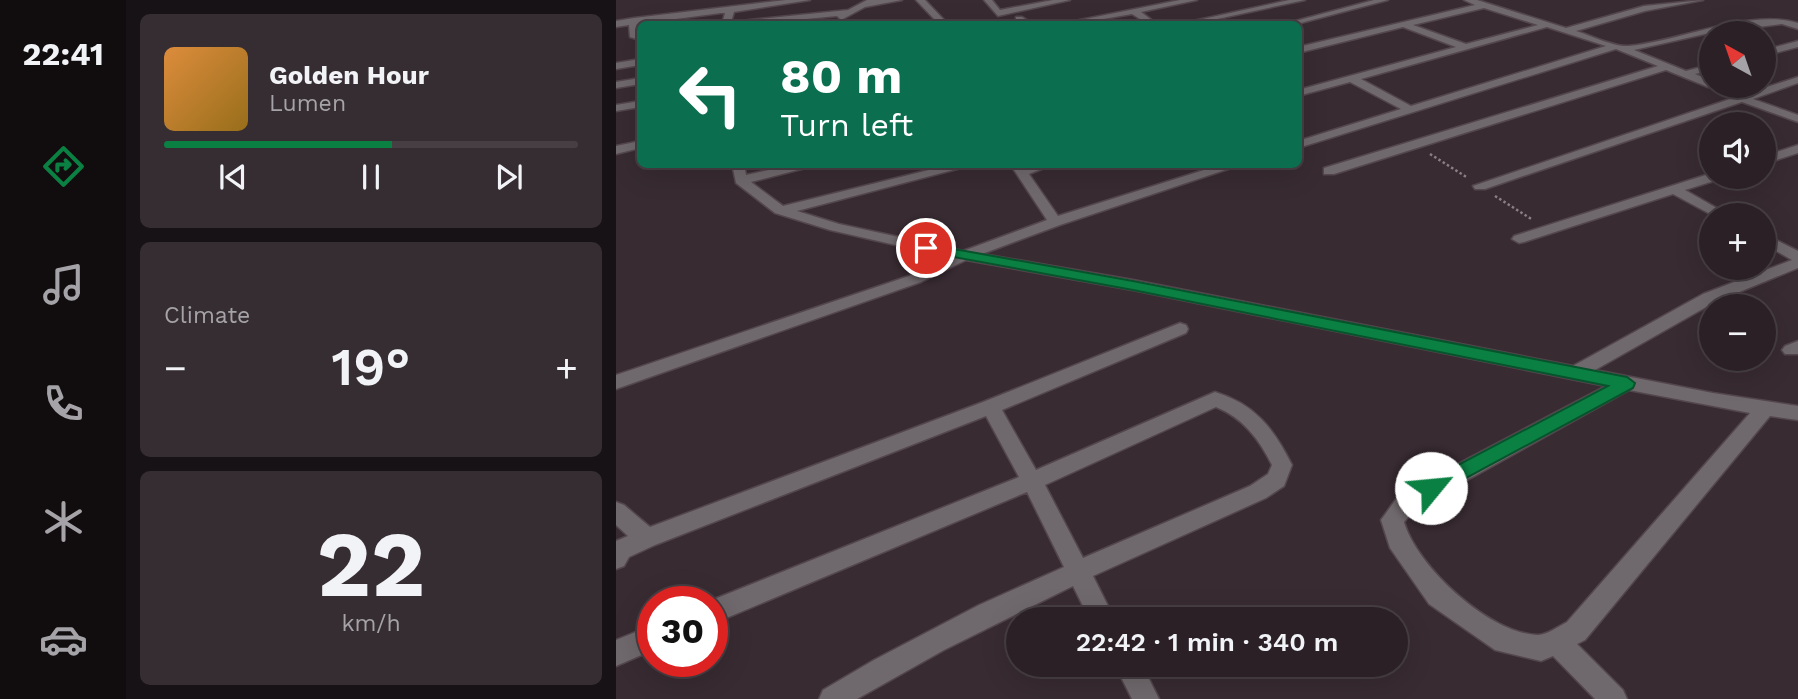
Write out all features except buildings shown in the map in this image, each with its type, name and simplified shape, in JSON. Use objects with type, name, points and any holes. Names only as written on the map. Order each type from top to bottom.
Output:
[{"type":"street","points":[[616,23],[806,0]]},
{"type":"street","points":[[834,21],[869,2],[898,0]]},
{"type":"street","points":[[920,0],[941,21]]},
{"type":"street","points":[[988,0],[998,13],[1066,0]]},
{"type":"street","points":[[1080,21],[1193,0]]},
{"type":"street","points":[[1199,21],[1301,0]]},
{"type":"street","points":[[1300,21],[1384,0]]},
{"type":"street","points":[[1468,0],[1621,48],[1699,80]]},
{"type":"street","points":[[1568,30],[1644,9],[1699,0]]},
{"type":"street","points":[[1302,49],[1484,5]]},
{"type":"street","points":[[727,10],[730,11],[727,21]]},
{"type":"street","points":[[1134,11],[1149,21]]},
{"type":"street","points":[[762,21],[851,12]]},
{"type":"street","points":[[1019,19],[1023,21]]},
{"type":"street","points":[[634,21],[633,35],[637,36]]},
{"type":"street","points":[[1302,144],[1621,48],[1705,31],[1782,21],[1798,26]]},
{"type":"street","points":[[1302,92],[1550,24]]},
{"type":"street","points":[[1405,25],[1466,47]]},
{"type":"street","points":[[1776,50],[1798,44]]},
{"type":"street","points":[[616,66],[637,62]]},
{"type":"street","points":[[1329,171],[1666,66]]},
{"type":"street","points":[[1685,74],[1699,70]]},
{"type":"street","points":[[1351,78],[1410,110]]},
{"type":"street","points":[[1776,87],[1798,80]]},
{"type":"street","points":[[616,85],[637,82]]},
{"type":"street","points":[[1480,186],[1742,98],[1798,119]]},
{"type":"street","points":[[616,108],[637,104]]},
{"type":"street","points":[[616,150],[637,146]]},
{"type":"street","points":[[1776,156],[1798,149]]},
{"type":"street","points":[[740,172],[777,168]]},
{"type":"street","points":[[780,210],[953,168]]},
{"type":"street","points":[[1018,168],[1055,222]]},
{"type":"street","points":[[616,382],[915,279],[963,256],[1055,222],[1224,168]]},
{"type":"street","points":[[740,172],[780,210],[835,227],[963,256],[1133,285],[1627,383],[1798,412]]},
{"type":"street","points":[[1519,239],[1699,181]]},
{"type":"street","points":[[1674,188],[1701,203]]},
{"type":"street","points":[[1776,245],[1798,257]]},
{"type":"street","points":[[1575,373],[1709,298],[1798,263]]},
{"type":"street","points":[[616,558],[621,550],[647,538],[990,407],[1180,329]]},
{"type":"street","points":[[1627,383],[1407,502],[1392,520],[1398,541],[1438,596],[1504,640],[1541,648],[1576,631],[1766,408]]},
{"type":"street","points":[[728,605],[1032,481],[1214,399],[1232,405],[1265,432],[1282,465],[1277,480],[1258,492],[1077,571],[868,677],[832,699]]},
{"type":"street","points":[[990,407],[1032,481],[1096,607]]},
{"type":"street","points":[[616,512],[647,538]]},
{"type":"street","points":[[1556,640],[1614,699]]},
{"type":"street","points":[[616,653],[637,644]]},
{"type":"street","points":[[1134,677],[1146,699]]},
{"type":"route","points":[[926,248],[1133,285],[1627,383],[1431,488]]}]
